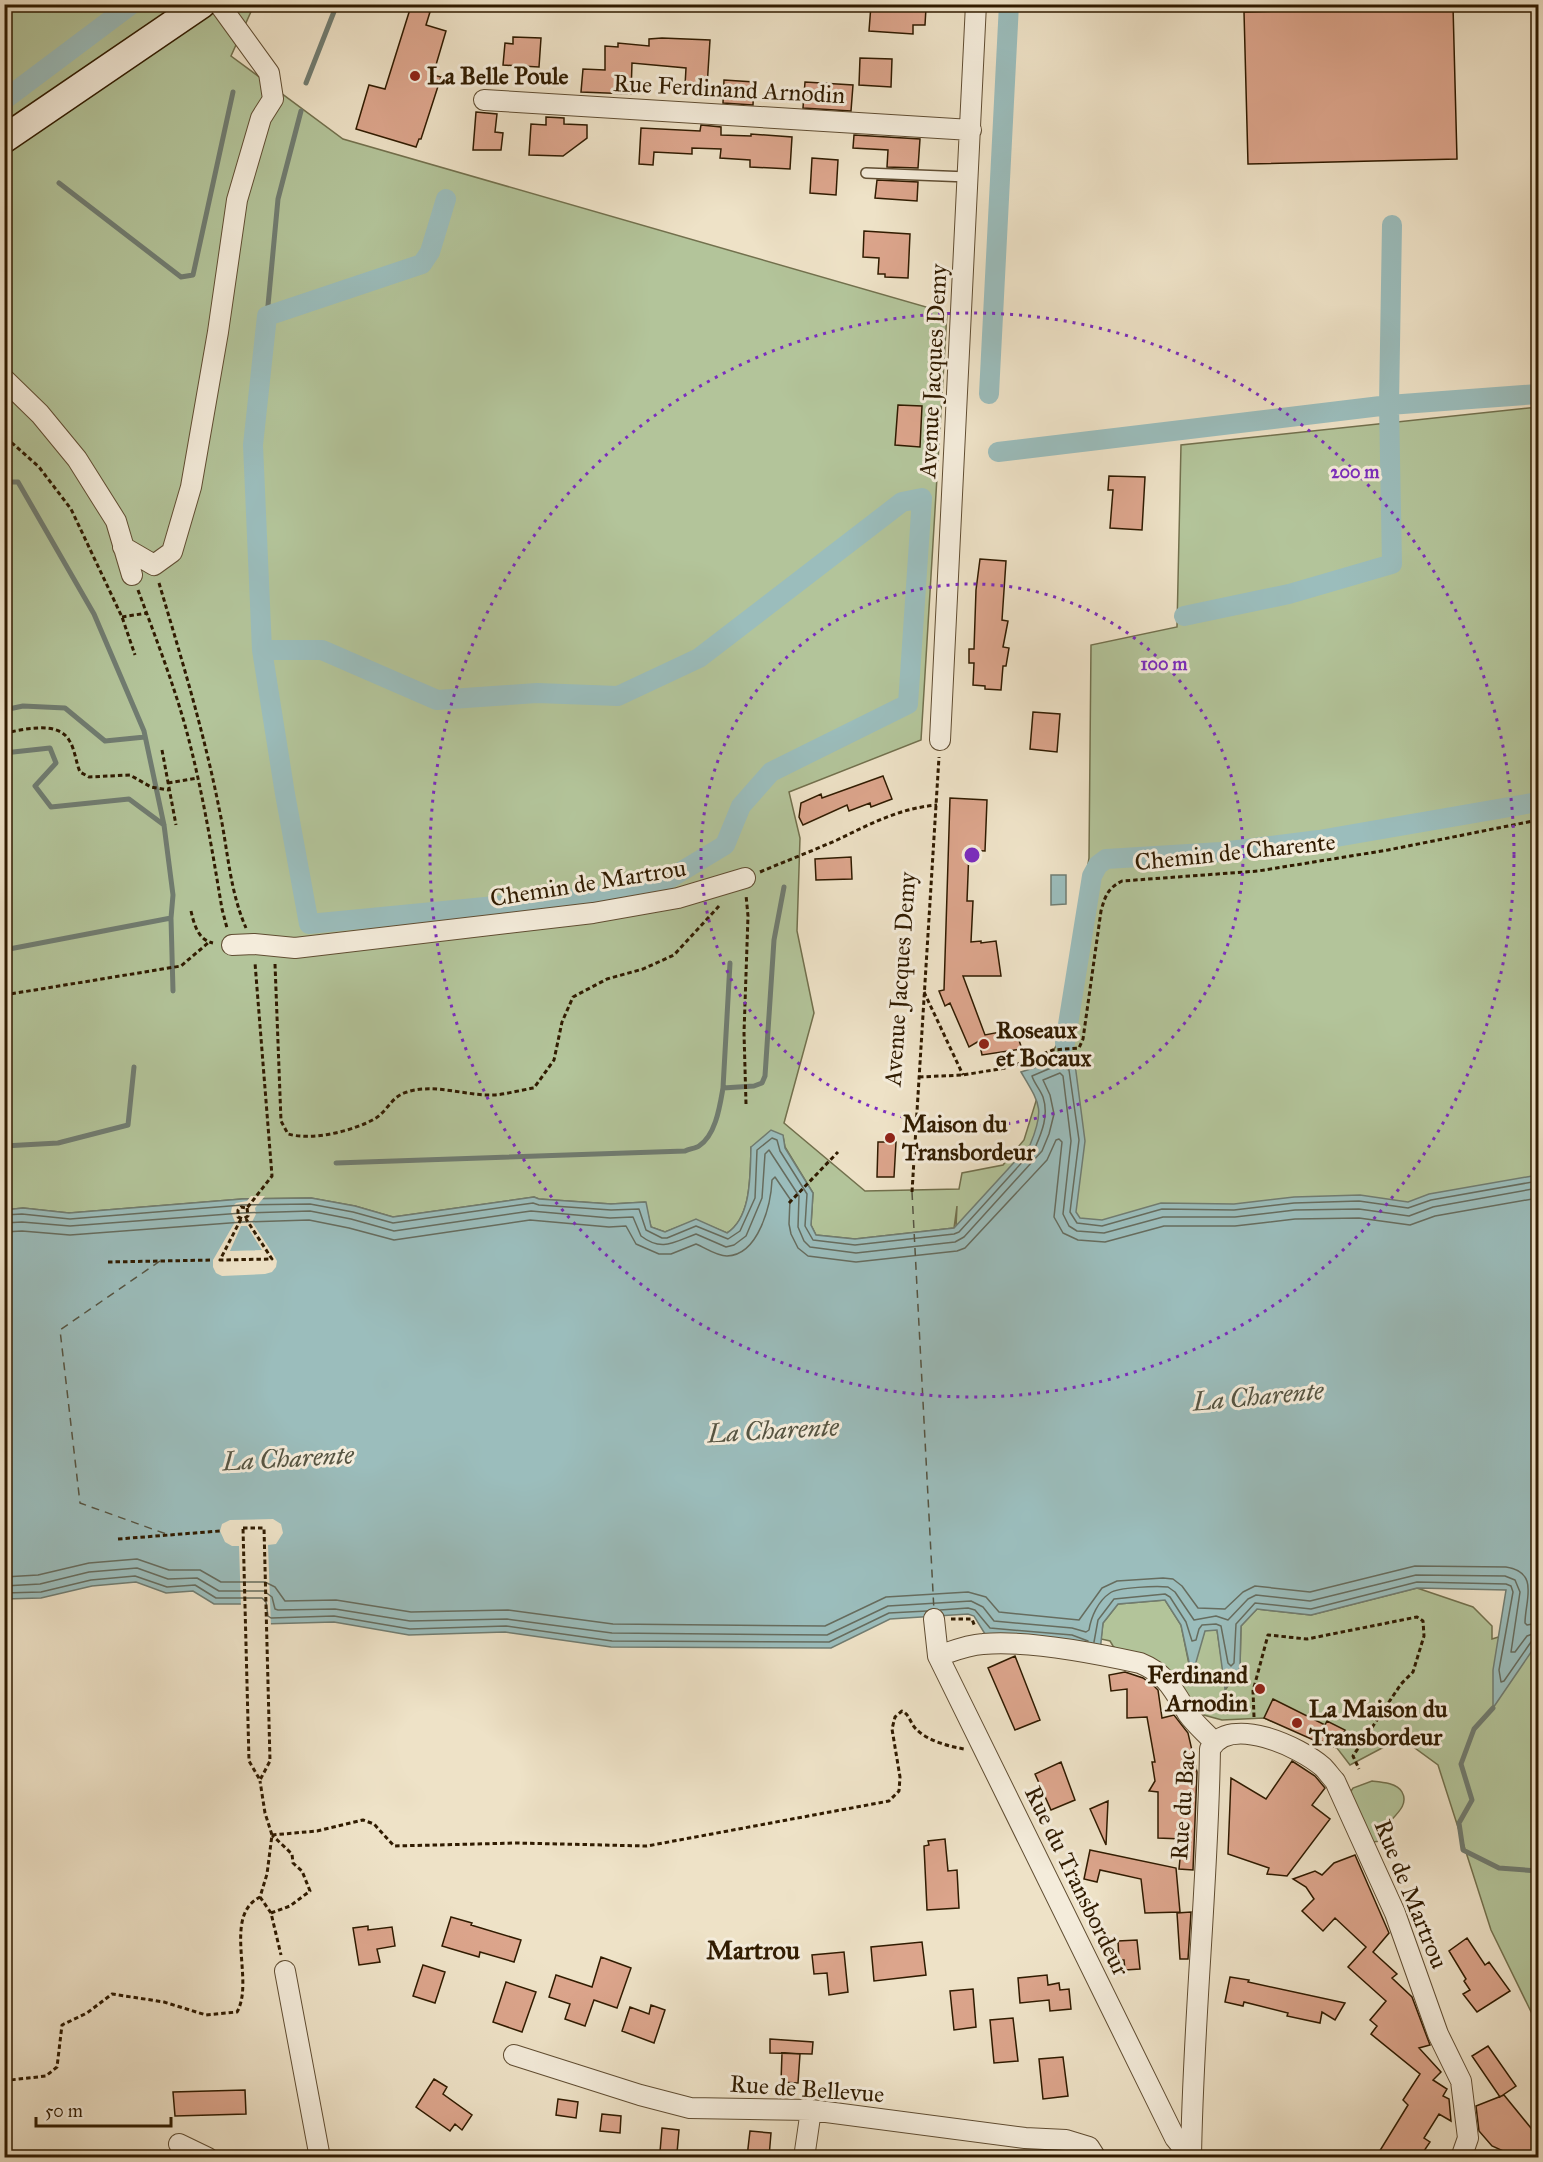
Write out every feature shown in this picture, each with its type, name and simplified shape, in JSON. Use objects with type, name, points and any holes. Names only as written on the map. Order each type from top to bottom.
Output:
[{"type":"main road","points":[[6,140],[202,4]]},
{"type":"street","points":[[123,547],[154,566],[172,552],[191,487],[218,332],[237,200],[261,118],[273,99],[269,73],[219,4]]},
{"type":"street","name":"Avenue Jacques Demy","points":[[940,740],[976,4]]},
{"type":"street","name":"Rue Ferdinand Arnodin","points":[[484,100],[971,130]]},
{"type":"street","points":[[4,379],[40,414],[76,459],[116,521],[132,574]]},
{"type":"street","name":"Chemin de Martrou","points":[[232,945],[254,944],[295,948],[592,913],[678,898],[745,878]]},
{"type":"street","name":"Rue du Transbordeur","points":[[934,1619],[938,1656],[1175,2138],[1191,2155]]},
{"type":"street","name":"Rue du Bac","points":[[938,1656],[981,1644],[1032,1645],[1123,1659],[1153,1668],[1179,1695],[1189,1716],[1214,1742],[1210,1749],[1208,1816],[1198,1959],[1191,2155]]},
{"type":"street","name":"Rue de Martrou","points":[[1214,1742],[1224,1736],[1253,1735],[1272,1738],[1322,1767],[1335,1781],[1395,1913],[1438,2034],[1461,2081],[1468,2138],[1461,2157]]},
{"type":"street","points":[[285,1971],[320,2157]]},
{"type":"street","name":"Rue de Bellevue","points":[[514,2055],[640,2095],[690,2108],[811,2110],[1025,2138],[1066,2140],[1089,2147],[1096,2157]]},
{"type":"street","points":[[804,2157],[811,2110]]},
{"type":"street","points":[[179,2144],[208,2157]]},
{"type":"lane","points":[[866,173],[969,177]]},
{"type":"path","points":[[4,441],[12,443],[39,467],[71,508],[122,617],[135,655]]},
{"type":"path","points":[[154,566],[204,740],[219,808],[232,890],[254,944],[272,1176],[247,1208]]},
{"type":"path","points":[[132,574],[169,675],[198,778],[222,909],[232,945],[209,943],[195,929],[191,911]]},
{"type":"path","points":[[122,617],[147,613]]},
{"type":"path","points":[[4,733],[37,728],[58,730],[69,739],[80,772],[89,777],[130,775],[151,787],[169,790]]},
{"type":"path","name":"Avenue Jacques Demy","points":[[912,1192],[940,740]]},
{"type":"path","points":[[162,750],[176,825]]},
{"type":"path","points":[[168,783],[198,778]]},
{"type":"path","points":[[746,1104],[744,1066],[748,916],[745,878],[888,816],[916,807],[937,805]]},
{"type":"path","name":"Chemin de Charente","points":[[920,1077],[963,1075],[1011,1067],[1053,1050],[1079,1048],[1083,1039],[1105,895],[1112,886],[1122,881],[1258,871],[1388,850],[1539,820]]},
{"type":"path","points":[[274,946],[281,1121],[288,1134],[300,1138],[347,1130],[367,1122],[377,1117],[393,1098],[408,1091],[440,1089],[493,1095],[534,1088],[554,1060],[562,1022],[573,997],[608,979],[643,969],[674,955],[721,904]]},
{"type":"path","points":[[4,994],[182,966],[209,943]]},
{"type":"path","points":[[923,991],[963,1075]]},
{"type":"path","points":[[789,1203],[838,1152]]},
{"type":"path","points":[[247,1208],[241,1208],[237,1214],[243,1219],[272,1259],[220,1260],[243,1219],[249,1213],[247,1208]]},
{"type":"path","points":[[108,1262],[213,1260]]},
{"type":"path","points":[[4,2082],[46,2076],[57,2067],[62,2025],[87,2013],[112,1994],[164,2002],[206,2015],[237,2012],[243,2002],[241,1939],[244,1912],[251,1902],[260,1897],[267,1874],[272,1835],[265,1813],[260,1780],[249,1761],[243,1528],[264,1528],[270,1761],[260,1780]]},
{"type":"path","points":[[118,1539],[220,1531]]},
{"type":"path","points":[[1253,1735],[1253,1691],[1268,1635],[1307,1639],[1417,1617],[1423,1621],[1424,1635],[1413,1672],[1401,1684],[1353,1756],[1359,1769]]},
{"type":"path","points":[[934,1619],[972,1619],[981,1644]]},
{"type":"path","points":[[272,1835],[317,1831],[363,1820],[374,1824],[394,1846],[517,1843],[647,1846],[889,1801],[899,1791],[900,1777],[892,1729],[895,1717],[902,1711],[908,1714],[914,1727],[928,1738],[963,1749],[982,1745]]},
{"type":"path","points":[[271,1913],[290,1906],[309,1891],[302,1871],[293,1863],[292,1854],[272,1835]]},
{"type":"path","points":[[260,1897],[271,1913],[285,1971]]},
{"type":"green space","points":[[5,5],[254,5],[231,56],[343,139],[947,313],[921,740],[789,792],[800,838],[797,931],[814,1013],[784,1123],[865,1191],[959,1189],[962,1173],[1003,1165],[1024,1140],[1049,1059],[1059,1040],[1089,858],[1091,645],[1177,627],[1181,445],[1538,407],[1538,1185],[1421,1217],[1068,1222],[1037,1157],[956,1227],[957,1206],[954,1228],[855,1239],[816,1235],[811,1225],[813,1193],[785,1147],[783,1136],[751,1147],[750,1182],[745,1206],[735,1226],[727,1233],[696,1220],[665,1232],[651,1227],[645,1202],[611,1204],[534,1197],[393,1217],[355,1206],[311,1198],[242,1199],[69,1213],[23,1208],[5,1210]]},
{"type":"green space","points":[[1417,1588],[1473,1607],[1492,1626],[1492,1639],[1538,1625],[1538,2026],[1491,1930],[1438,1765],[1401,1738],[1350,1765],[1337,1748],[1264,1718],[1222,1720],[1200,1714],[1113,1646],[1110,1641],[1101,1639],[1103,1623],[1118,1604],[1165,1600],[1181,1625],[1191,1674],[1205,1630],[1217,1630],[1226,1689],[1240,1668],[1241,1626],[1257,1609],[1311,1615]]},
{"type":"green space","points":[[1372,1781],[1389,1783],[1397,1787],[1404,1798],[1401,1808],[1382,1832],[1380,1841],[1373,1842],[1349,1794],[1353,1788]]},
{"type":"water","points":[[1051,875],[1066,875],[1066,904],[1051,905]]},
{"type":"water","name":"La Charente","points":[[1056,1058],[1075,1064],[1085,1141],[1076,1212],[1080,1218],[1102,1220],[1161,1203],[1234,1204],[1294,1197],[1360,1195],[1408,1202],[1429,1194],[1538,1175],[1538,1642],[1493,1708],[1493,1670],[1506,1590],[1417,1588],[1311,1615],[1257,1609],[1241,1626],[1240,1668],[1225,1689],[1217,1630],[1205,1631],[1192,1676],[1181,1625],[1165,1600],[1118,1604],[1103,1623],[1100,1652],[1071,1641],[985,1634],[974,1616],[968,1614],[890,1619],[831,1648],[611,1647],[505,1632],[409,1635],[334,1622],[263,1624],[260,1604],[214,1604],[193,1591],[166,1593],[136,1582],[92,1586],[41,1598],[5,1599],[4,1210],[23,1208],[69,1213],[242,1199],[311,1198],[355,1206],[393,1217],[534,1197],[611,1204],[646,1202],[651,1227],[665,1232],[696,1219],[727,1233],[741,1217],[745,1206],[750,1182],[751,1147],[771,1130],[783,1135],[785,1148],[813,1193],[811,1225],[816,1235],[855,1239],[954,1228],[1030,1145],[1039,1115],[1033,1092],[1021,1072],[1049,1063]]},
{"type":"pier","points":[[251,1196],[265,1196],[255,1208],[256,1214],[252,1222],[277,1261],[276,1267],[272,1272],[265,1274],[222,1276],[216,1273],[213,1260],[235,1222],[231,1212],[232,1207],[236,1203],[247,1201]],"holes":[[[241,1226],[247,1226],[262,1250],[230,1251]]]},
{"type":"pier","points":[[273,1519],[281,1524],[283,1533],[276,1544],[268,1545],[271,1627],[263,1627],[258,1607],[241,1607],[239,1546],[232,1546],[225,1542],[220,1531],[222,1524],[230,1520]]},
{"type":"building","points":[[871,5],[926,8],[925,25],[913,25],[913,34],[869,31]]},
{"type":"building","name":"La Belle Poule","points":[[411,6],[430,12],[426,25],[446,31],[433,75],[441,77],[421,139],[416,147],[356,129],[369,85],[385,89]]},
{"type":"building","points":[[1453,6],[1457,159],[1248,164],[1244,12]]},
{"type":"building","points":[[513,37],[541,38],[539,67],[503,65],[505,43],[513,44]]},
{"type":"building","points":[[649,39],[710,40],[707,87],[685,86],[686,68],[632,63],[631,94],[581,92],[583,69],[605,70],[605,46],[618,47],[618,43],[649,46]]},
{"type":"building","points":[[860,58],[892,59],[891,87],[859,85]]},
{"type":"building","points":[[724,80],[754,82],[753,105],[723,103]]},
{"type":"building","points":[[805,82],[853,85],[851,111],[803,108]]},
{"type":"building","points":[[476,112],[497,114],[495,132],[503,133],[501,150],[473,150]]},
{"type":"building","points":[[546,117],[564,118],[564,124],[587,125],[587,138],[563,156],[529,155],[531,124],[546,125]]},
{"type":"building","points":[[701,125],[721,127],[721,135],[751,136],[751,134],[792,137],[790,169],[750,167],[750,160],[720,158],[721,149],[692,148],[692,154],[654,152],[653,165],[639,164],[641,128],[700,131]]},
{"type":"building","points":[[854,135],[920,139],[918,168],[887,167],[888,150],[853,148]]},
{"type":"building","points":[[812,158],[838,160],[836,195],[810,193]]},
{"type":"building","points":[[877,180],[918,182],[917,201],[875,198]]},
{"type":"building","points":[[864,231],[910,234],[908,278],[885,277],[885,274],[878,274],[879,258],[863,257]]},
{"type":"building","points":[[898,405],[922,406],[920,447],[895,445]]},
{"type":"building","points":[[1109,476],[1145,477],[1142,530],[1110,528],[1113,490],[1108,490]]},
{"type":"building","points":[[980,559],[1006,561],[1002,620],[1008,621],[1003,647],[1009,648],[1006,666],[1003,666],[1001,690],[985,689],[985,686],[973,685],[974,663],[969,663],[969,649],[974,649],[976,590]]},
{"type":"building","points":[[1033,712],[1060,714],[1057,752],[1030,749]]},
{"type":"building","points":[[883,776],[892,799],[871,807],[870,803],[849,811],[847,805],[803,825],[799,817],[801,803],[821,794],[822,798]]},
{"type":"building","points":[[950,798],[987,800],[985,851],[969,850],[967,901],[973,901],[971,942],[996,941],[1001,976],[963,976],[985,1035],[1015,1029],[1022,1049],[982,1055],[979,1041],[969,1047],[950,1003],[945,1006],[939,991],[944,990]]},
{"type":"building","points":[[851,857],[852,879],[816,880],[815,859]]},
{"type":"building","points":[[878,1142],[896,1142],[894,1177],[877,1177]]},
{"type":"building","points":[[1015,1656],[1040,1720],[1015,1730],[988,1668]]},
{"type":"building","points":[[1125,1672],[1143,1678],[1155,1687],[1158,1690],[1162,1718],[1174,1715],[1188,1733],[1197,1772],[1193,1870],[1179,1869],[1182,1839],[1158,1838],[1158,1792],[1149,1791],[1155,1781],[1152,1762],[1155,1762],[1147,1717],[1127,1718],[1127,1689],[1111,1691],[1109,1675]]},
{"type":"building","name":"La Maison du Transbordeur","points":[[1273,1699],[1325,1725],[1327,1721],[1345,1730],[1337,1748],[1264,1718]]},
{"type":"building","points":[[1292,1761],[1315,1776],[1325,1788],[1312,1805],[1330,1819],[1287,1876],[1267,1874],[1269,1868],[1228,1854],[1231,1778],[1266,1799]]},
{"type":"building","points":[[1061,1762],[1075,1800],[1051,1810],[1035,1774]]},
{"type":"building","points":[[1108,1801],[1106,1845],[1090,1809]]},
{"type":"building","points":[[945,1839],[948,1871],[957,1870],[959,1908],[927,1910],[924,1846],[929,1845],[928,1841]]},
{"type":"building","points":[[1090,1850],[1176,1868],[1180,1912],[1145,1913],[1141,1879],[1100,1870],[1097,1882],[1084,1879]]},
{"type":"building","points":[[1355,1855],[1389,1933],[1373,1952],[1397,1974],[1392,1978],[1412,1997],[1430,2045],[1419,2048],[1441,2072],[1433,2080],[1447,2089],[1443,2096],[1449,2099],[1451,2121],[1439,2114],[1424,2138],[1430,2142],[1420,2157],[1376,2157],[1408,2105],[1403,2100],[1420,2074],[1371,2034],[1377,2026],[1370,2020],[1386,2001],[1348,1967],[1366,1947],[1335,1918],[1323,1931],[1302,1911],[1314,1899],[1306,1887],[1293,1879],[1315,1871],[1322,1875],[1334,1863]]},
{"type":"building","points":[[1191,1912],[1188,1959],[1180,1959],[1177,1913]]},
{"type":"building","points":[[451,1917],[521,1940],[514,1962],[480,1952],[479,1957],[442,1946]]},
{"type":"building","points":[[368,1926],[368,1930],[392,1927],[395,1946],[377,1949],[380,1962],[359,1965],[353,1928]]},
{"type":"building","points":[[1467,1938],[1485,1965],[1489,1962],[1510,1991],[1477,2012],[1463,1994],[1470,1990],[1449,1951]]},
{"type":"building","points":[[1137,1940],[1140,1969],[1125,1970],[1124,1960],[1119,1960],[1118,1941]]},
{"type":"building","points":[[922,1942],[926,1975],[874,1981],[871,1947]]},
{"type":"building","points":[[844,1952],[848,1992],[829,1995],[827,1973],[814,1974],[812,1955]]},
{"type":"building","points":[[601,1957],[631,1968],[617,2008],[594,2000],[585,2026],[565,2019],[570,2004],[549,1997],[556,1975],[592,1987]]},
{"type":"building","points":[[423,1965],[445,1972],[435,2003],[413,1996]]},
{"type":"building","points":[[1047,1975],[1048,1985],[1059,1983],[1060,1990],[1069,1989],[1071,2009],[1050,2011],[1049,2000],[1020,2003],[1018,1978]]},
{"type":"building","points":[[1230,1977],[1345,2003],[1335,2020],[1322,2012],[1320,2023],[1287,2016],[1288,2013],[1244,2002],[1243,2006],[1225,2002]]},
{"type":"building","points":[[506,1982],[536,1992],[522,2032],[493,2022]]},
{"type":"building","points":[[973,1989],[976,2027],[954,2030],[950,1991]]},
{"type":"building","points":[[651,2005],[665,2010],[654,2043],[622,2031],[630,2007],[649,2014]]},
{"type":"building","points":[[1013,2018],[1018,2061],[994,2063],[990,2020]]},
{"type":"building","points":[[770,2039],[813,2042],[812,2054],[770,2053]]},
{"type":"building","points":[[1488,2046],[1516,2086],[1500,2097],[1472,2056]]},
{"type":"building","points":[[782,2053],[800,2054],[798,2083],[781,2082]]},
{"type":"building","points":[[1063,2057],[1068,2096],[1043,2099],[1039,2059]]},
{"type":"building","points":[[434,2079],[447,2087],[443,2094],[472,2115],[462,2130],[455,2124],[450,2131],[416,2107]]},
{"type":"building","points":[[245,2090],[246,2114],[175,2116],[173,2092]]},
{"type":"building","points":[[1504,2095],[1535,2133],[1533,2135],[1539,2142],[1539,2157],[1508,2157],[1510,2154],[1492,2146],[1479,2131],[1476,2106]]},
{"type":"building","points":[[558,2099],[578,2102],[576,2118],[556,2115]]},
{"type":"building","points":[[602,2114],[621,2116],[620,2133],[600,2131]]},
{"type":"building","points":[[662,2128],[679,2130],[677,2153],[660,2152]]},
{"type":"building","points":[[750,2131],[771,2133],[769,2157],[747,2157]]},
{"type":"waterway","points":[[4,100],[132,4]]},
{"type":"waterway","points":[[306,83],[337,4]]},
{"type":"waterway","points":[[989,394],[1009,4]]},
{"type":"waterway","points":[[59,183],[181,277],[193,275],[233,92]]},
{"type":"waterway","points":[[267,316],[278,199],[301,111]]},
{"type":"waterway","points":[[262,650],[322,650],[437,700],[537,693],[618,696],[699,658],[902,502],[922,498],[908,704],[771,772],[741,806],[725,845],[649,891],[309,924],[262,650],[253,445],[267,316],[422,264],[430,252],[446,199]]},
{"type":"waterway","points":[[1184,616],[1289,594],[1392,564],[1389,405],[1392,225]]},
{"type":"waterway","points":[[998,452],[1389,405],[1538,394]]},
{"type":"waterway","points":[[4,482],[18,482],[94,614],[144,731],[164,825],[173,895],[171,918],[173,991]]},
{"type":"waterway","points":[[4,710],[23,706],[65,708],[105,741],[145,737]]},
{"type":"waterway","points":[[4,753],[50,748],[56,763],[35,786],[51,807],[129,799],[164,825]]},
{"type":"waterway","points":[[1065,1043],[1092,876],[1098,865],[1106,859],[1221,852],[1319,840],[1538,802]]},
{"type":"waterway","points":[[723,1088],[754,1086],[762,1083],[765,1076],[774,940],[784,887]]},
{"type":"waterway","points":[[4,950],[171,918]]},
{"type":"waterway","points":[[336,1163],[685,1151],[698,1147],[710,1135],[722,1095],[730,963]]},
{"type":"waterway","points":[[4,1146],[58,1143],[128,1125],[134,1067]]},
{"type":"waterway","points":[[1493,1708],[1474,1729],[1461,1764],[1472,1800],[1459,1823],[1463,1850],[1499,1868],[1538,1871]]},
{"type":"ferry route","points":[[912,1192],[934,1611]]},
{"type":"ferry route","points":[[160,1261],[60,1330],[80,1503],[169,1535]]},
{"type":"place","name":"La Belle Poule","points":[[415,76]]},
{"type":"place","name":"Roseaux et Bocaux","points":[[984,1044]]},
{"type":"place","name":"Maison du Transbordeur","points":[[890,1138]]},
{"type":"place","name":"Ferdinand Arnodin","points":[[1260,1689]]},
{"type":"place","name":"La Maison du Transbordeur","points":[[1297,1723]]},
{"type":"district","name":"Martrou","points":[[753,1950]]}]
